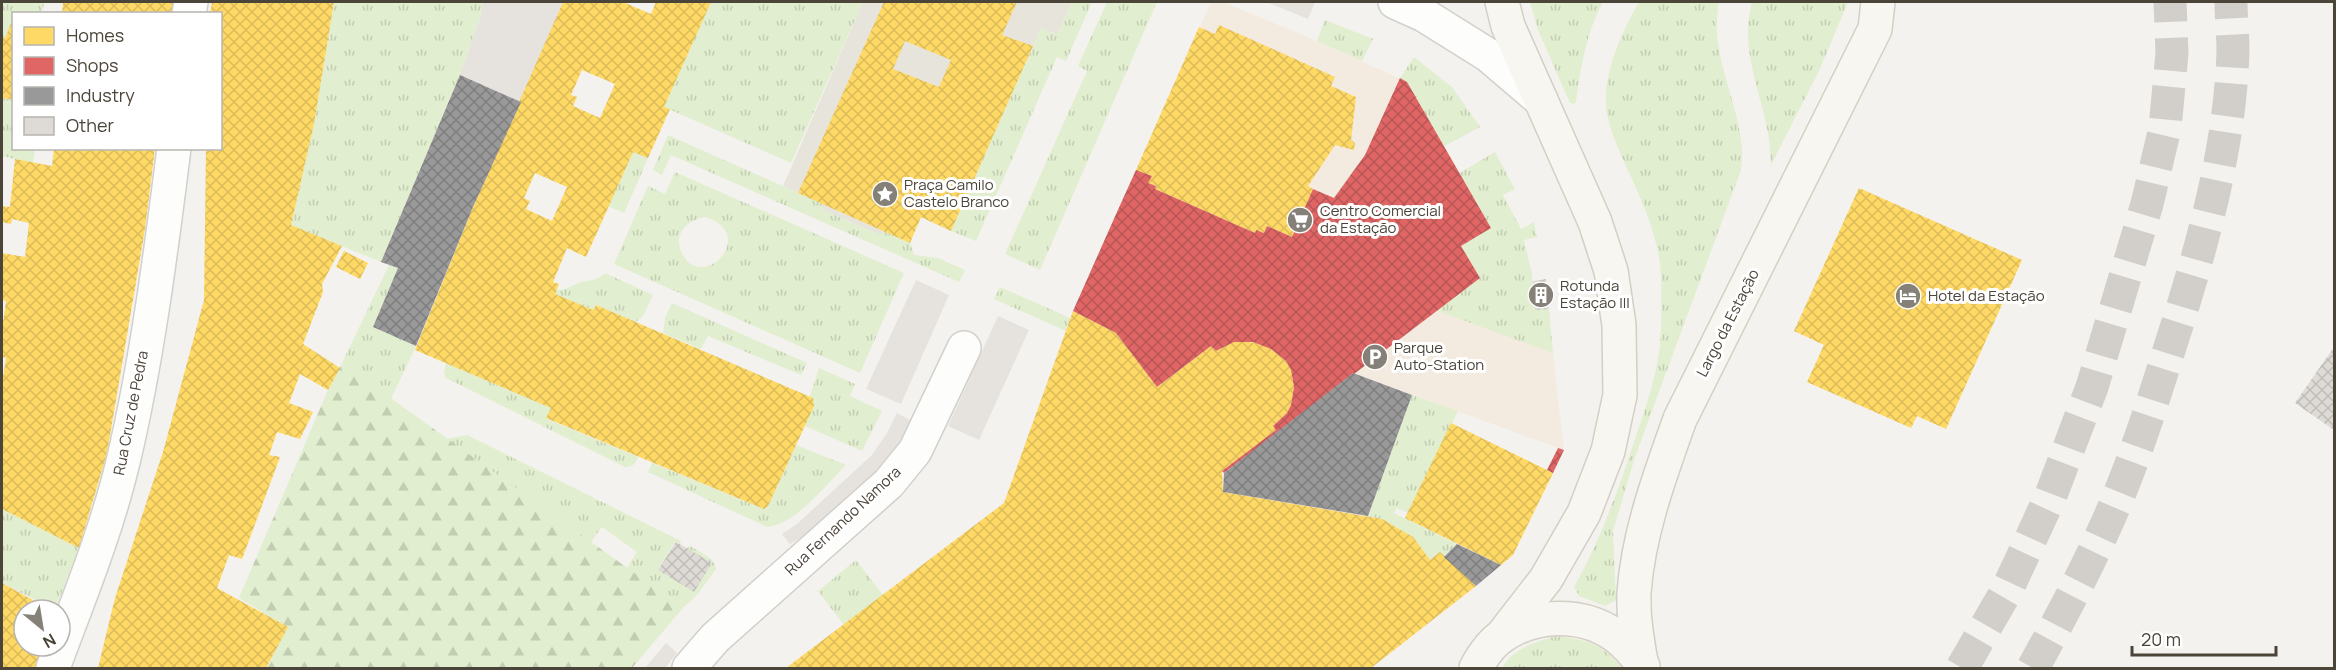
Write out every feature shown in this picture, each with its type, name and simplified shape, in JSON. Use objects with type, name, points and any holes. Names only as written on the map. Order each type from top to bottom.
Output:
[{"type":"main road","points":[[1480,657],[1546,579],[1584,513],[1608,452],[1620,395],[1619,325],[1611,272],[1594,222],[1508,26],[1502,2]]},
{"type":"main road","name":"Largo da Estação","points":[[1643,665],[1635,630],[1634,593],[1642,539],[1680,419],[1882,11]]},
{"type":"main road","points":[[1480,657],[1529,622],[1561,617],[1592,623],[1620,638],[1643,665]]},
{"type":"street","points":[[1395,2],[1432,19],[1488,55],[1541,100]]},
{"type":"street","name":"Rua Cruz de Pedra","points":[[53,669],[108,517],[123,461],[159,264],[174,150]]},
{"type":"street","name":"Rua Fernando Namora","points":[[689,669],[714,638],[889,483],[915,451],[964,348]]},
{"type":"shaded area","points":[[483,2],[563,2],[521,102],[460,75],[480,18]]},
{"type":"shaded area","points":[[863,2],[1072,2],[1057,35],[1041,28],[951,231],[921,217],[913,234],[883,232],[882,236],[821,209],[823,204],[783,186]]},
{"type":"shaded area","name":"Centro Comercial da Estação","points":[[1211,2],[1223,2],[1407,82],[1491,228],[1480,278],[1436,310],[1553,353],[1564,450],[1353,373],[1136,170]]},
{"type":"shaded area","points":[[1266,2],[1315,2],[1308,19]]},
{"type":"shaded area","points":[[916,280],[949,295],[901,404],[866,389]]},
{"type":"shaded area","points":[[998,316],[1029,330],[979,440],[948,426]]},
{"type":"shaded area","points":[[897,413],[910,420],[899,443],[883,465],[806,535],[790,544],[782,534],[797,524],[872,455]]},
{"type":"shaded area","points":[[666,643],[677,653],[665,668],[645,668]]},
{"type":"green space","points":[[2,2],[45,2],[41,12],[12,12],[12,19],[5,38],[2,37]]},
{"type":"green space","points":[[334,2],[483,2],[480,18],[460,75],[381,262],[291,225],[314,124]]},
{"type":"green space","points":[[711,2],[863,2],[791,163],[664,107]]},
{"type":"green space","points":[[1072,2],[1092,2],[1066,61],[1057,57],[976,241],[951,231],[1041,28],[1057,35]]},
{"type":"green space","points":[[1107,2],[1157,2],[1040,270],[1005,254],[1087,71],[1078,66]]},
{"type":"green space","points":[[1530,2],[1603,2],[1588,38],[1574,104],[1570,103],[1538,30]]},
{"type":"green space","points":[[1639,2],[1719,2],[1718,46],[1739,129],[1742,149],[1741,170],[1635,457],[1613,531],[1616,600],[1605,606],[1579,596],[1574,587],[1601,532],[1623,475],[1651,391],[1661,336],[1661,276],[1657,247],[1643,204],[1613,135],[1606,104],[1611,64],[1621,37]]},
{"type":"green space","points":[[1752,2],[1848,2],[1819,71],[1771,165],[1768,133],[1749,51],[1749,18]]},
{"type":"green space","points":[[1325,20],[1373,39],[1362,61],[1317,41]]},
{"type":"green space","points":[[1414,57],[1452,87],[1480,127],[1443,147],[1407,82],[1400,78]]},
{"type":"green space","points":[[2,98],[12,100],[12,150],[35,150],[33,163],[2,156]]},
{"type":"green space","points":[[668,135],[823,204],[821,209],[881,235],[883,231],[910,243],[914,255],[938,258],[965,270],[959,282],[671,155],[662,175],[653,170]]},
{"type":"green space","points":[[633,151],[648,158],[624,213],[608,206]]},
{"type":"green space","points":[[1495,152],[1515,189],[1503,195],[1521,229],[1534,222],[1537,237],[1524,240],[1532,274],[1535,309],[1549,309],[1553,353],[1435,310],[1480,278],[1461,246],[1491,228],[1458,174]]},
{"type":"green space","points":[[675,172],[904,273],[860,373],[614,264],[648,186],[665,194]],"holes":[[[705,217],[721,225],[727,236],[727,247],[722,257],[713,264],[702,267],[691,264],[679,246],[683,229],[693,221]]]},
{"type":"green space","points":[[389,265],[398,268],[373,327],[416,346],[391,399],[342,363]]},
{"type":"green space","points":[[605,273],[653,295],[643,316],[636,322],[596,305],[593,310],[555,294],[556,290],[563,290],[581,282],[596,279]]},
{"type":"green space","points":[[1000,287],[1070,318],[1066,331],[994,299]]},
{"type":"green space","points":[[672,303],[807,363],[801,375],[708,336],[701,349],[663,333],[665,318]]},
{"type":"green space","points":[[342,363],[683,608],[632,668],[266,668],[287,627],[239,598],[328,390]]},
{"type":"green space","points":[[446,363],[551,408],[547,419],[638,457],[636,462],[632,466],[625,467],[446,378],[444,373]]},
{"type":"green space","points":[[819,368],[855,384],[850,396],[882,411],[862,451],[805,426],[814,406],[810,396]]},
{"type":"green space","points":[[1412,395],[1458,411],[1408,513],[1397,508],[1394,513],[1457,544],[1444,557],[1439,553],[1430,560],[1417,544],[1396,526],[1368,516]]},
{"type":"green space","points":[[467,435],[681,541],[680,544],[675,542],[658,570],[690,546],[710,558],[716,569],[698,594],[683,608],[627,568],[637,552],[602,527],[591,542],[447,439]]},
{"type":"green space","points":[[796,445],[846,465],[799,512],[778,525],[767,527],[648,472],[652,463],[764,509],[768,506]]},
{"type":"green space","points":[[2,509],[79,548],[60,598],[31,598],[2,583]]},
{"type":"green space","points":[[856,560],[883,595],[844,625],[818,591]]},
{"type":"green space","points":[[1556,636],[1593,644],[1607,653],[1622,668],[1502,668],[1518,651],[1533,643]]},
{"type":"building: Homes","points":[[63,2],[174,2],[173,12],[62,12]]},
{"type":"building: Homes","points":[[212,2],[334,2],[314,124],[291,225],[342,246],[322,284],[323,292],[303,344],[340,368],[328,390],[300,374],[289,403],[313,412],[300,439],[277,432],[269,455],[280,457],[242,559],[229,555],[217,588],[288,627],[266,668],[98,668],[115,598],[163,452],[204,300],[206,150],[222,150],[222,12],[210,12]]},
{"type":"building: Homes","points":[[563,2],[623,2],[651,14],[656,2],[711,2],[664,107],[670,109],[648,158],[633,152],[586,257],[567,248],[553,282],[559,284],[555,294],[593,310],[596,305],[813,398],[814,406],[768,506],[764,509],[546,418],[551,408],[415,350],[473,207]],"holes":[[[582,70],[615,84],[600,118],[573,106],[577,97],[571,95]],[[535,173],[567,187],[552,221],[526,209],[530,201],[524,198]]]},
{"type":"building: Homes","points":[[884,2],[1017,2],[1002,35],[1033,46],[951,231],[921,217],[910,243],[798,193]],"holes":[[[905,41],[951,60],[939,87],[893,69]]]},
{"type":"building: Homes","points":[[12,20],[12,100],[2,98],[2,37],[5,38]]},
{"type":"building: Homes","points":[[1219,25],[1335,77],[1331,86],[1356,97],[1351,140],[1355,143],[1354,150],[1335,145],[1308,186],[1313,189],[1292,237],[1267,226],[1264,233],[1256,230],[1255,233],[1155,189],[1156,186],[1148,183],[1152,176],[1136,170],[1199,27],[1215,34]]},
{"type":"building: Homes","points":[[54,150],[155,150],[145,229],[107,453],[79,548],[2,509],[2,383],[6,358],[2,357],[2,330],[6,301],[2,300],[2,253],[25,257],[29,223],[12,219],[11,224],[2,222],[2,206],[10,207],[15,159],[52,166]]},
{"type":"building: Homes","name":"Hotel da Estação","points":[[1859,188],[2022,260],[1946,429],[1917,416],[1911,428],[1807,382],[1824,345],[1794,331]]},
{"type":"building: Homes","points":[[344,251],[368,263],[360,279],[336,267]]},
{"type":"building: Homes","points":[[1073,311],[1116,333],[1157,387],[1211,346],[1216,351],[1234,342],[1243,341],[1263,344],[1271,349],[1286,361],[1291,370],[1294,387],[1291,405],[1287,413],[1273,426],[1276,430],[1222,471],[1223,492],[1382,519],[1413,537],[1430,560],[1440,552],[1476,586],[1371,668],[786,668],[1004,503]]},
{"type":"building: Homes","points":[[1451,423],[1553,473],[1513,555],[1501,565],[1405,518]]},
{"type":"building: Homes","points":[[2,583],[29,598],[12,598],[12,658],[40,658],[36,668],[2,668]]},
{"type":"building: Shops","points":[[1400,78],[1407,82],[1491,228],[1461,246],[1480,278],[1224,473],[1222,471],[1276,430],[1273,426],[1287,413],[1291,405],[1294,387],[1291,370],[1286,361],[1271,349],[1253,342],[1234,342],[1216,351],[1211,346],[1157,387],[1116,333],[1073,311],[1117,212],[1136,170],[1152,176],[1148,183],[1156,186],[1155,189],[1255,233],[1256,230],[1264,233],[1267,226],[1292,237],[1313,189],[1334,198],[1365,155]]},
{"type":"building: Shops","points":[[1558,448],[1564,450],[1553,473],[1547,470]]},
{"type":"building: Industry","points":[[460,75],[521,102],[473,207],[416,346],[373,327],[398,268],[381,262]]},
{"type":"building: Industry","points":[[1353,373],[1412,395],[1368,516],[1223,492],[1224,473]]},
{"type":"building: Industry","points":[[1457,544],[1501,565],[1476,586],[1444,557]]},
{"type":"building: Other","name":"Rotunda Estação III","points":[[1546,279],[1549,309],[1535,310],[1533,281]]},
{"type":"building: Other","points":[[2334,347],[2334,430],[2295,403]]},
{"type":"building: Other","points":[[676,542],[712,563],[694,592],[658,570]]},
{"type":"tunnel","points":[[1962,668],[2007,590],[2051,495],[2092,387],[2147,204],[2165,128],[2172,53],[2170,2]]},
{"type":"tunnel","points":[[2033,668],[2099,541],[2134,457],[2193,273],[2212,200],[2226,126],[2233,51],[2231,2]]},
{"type":"place","name":"Praça Camilo Castelo Branco","points":[[885,194]]},
{"type":"place","name":"Centro Comercial da Estação","points":[[1300,220]]},
{"type":"place","name":"Rotunda Estação III","points":[[1541,295]]},
{"type":"place","name":"Hotel da Estação","points":[[1908,296]]},
{"type":"place","name":"Parque Auto-Station","points":[[1375,357]]}]
